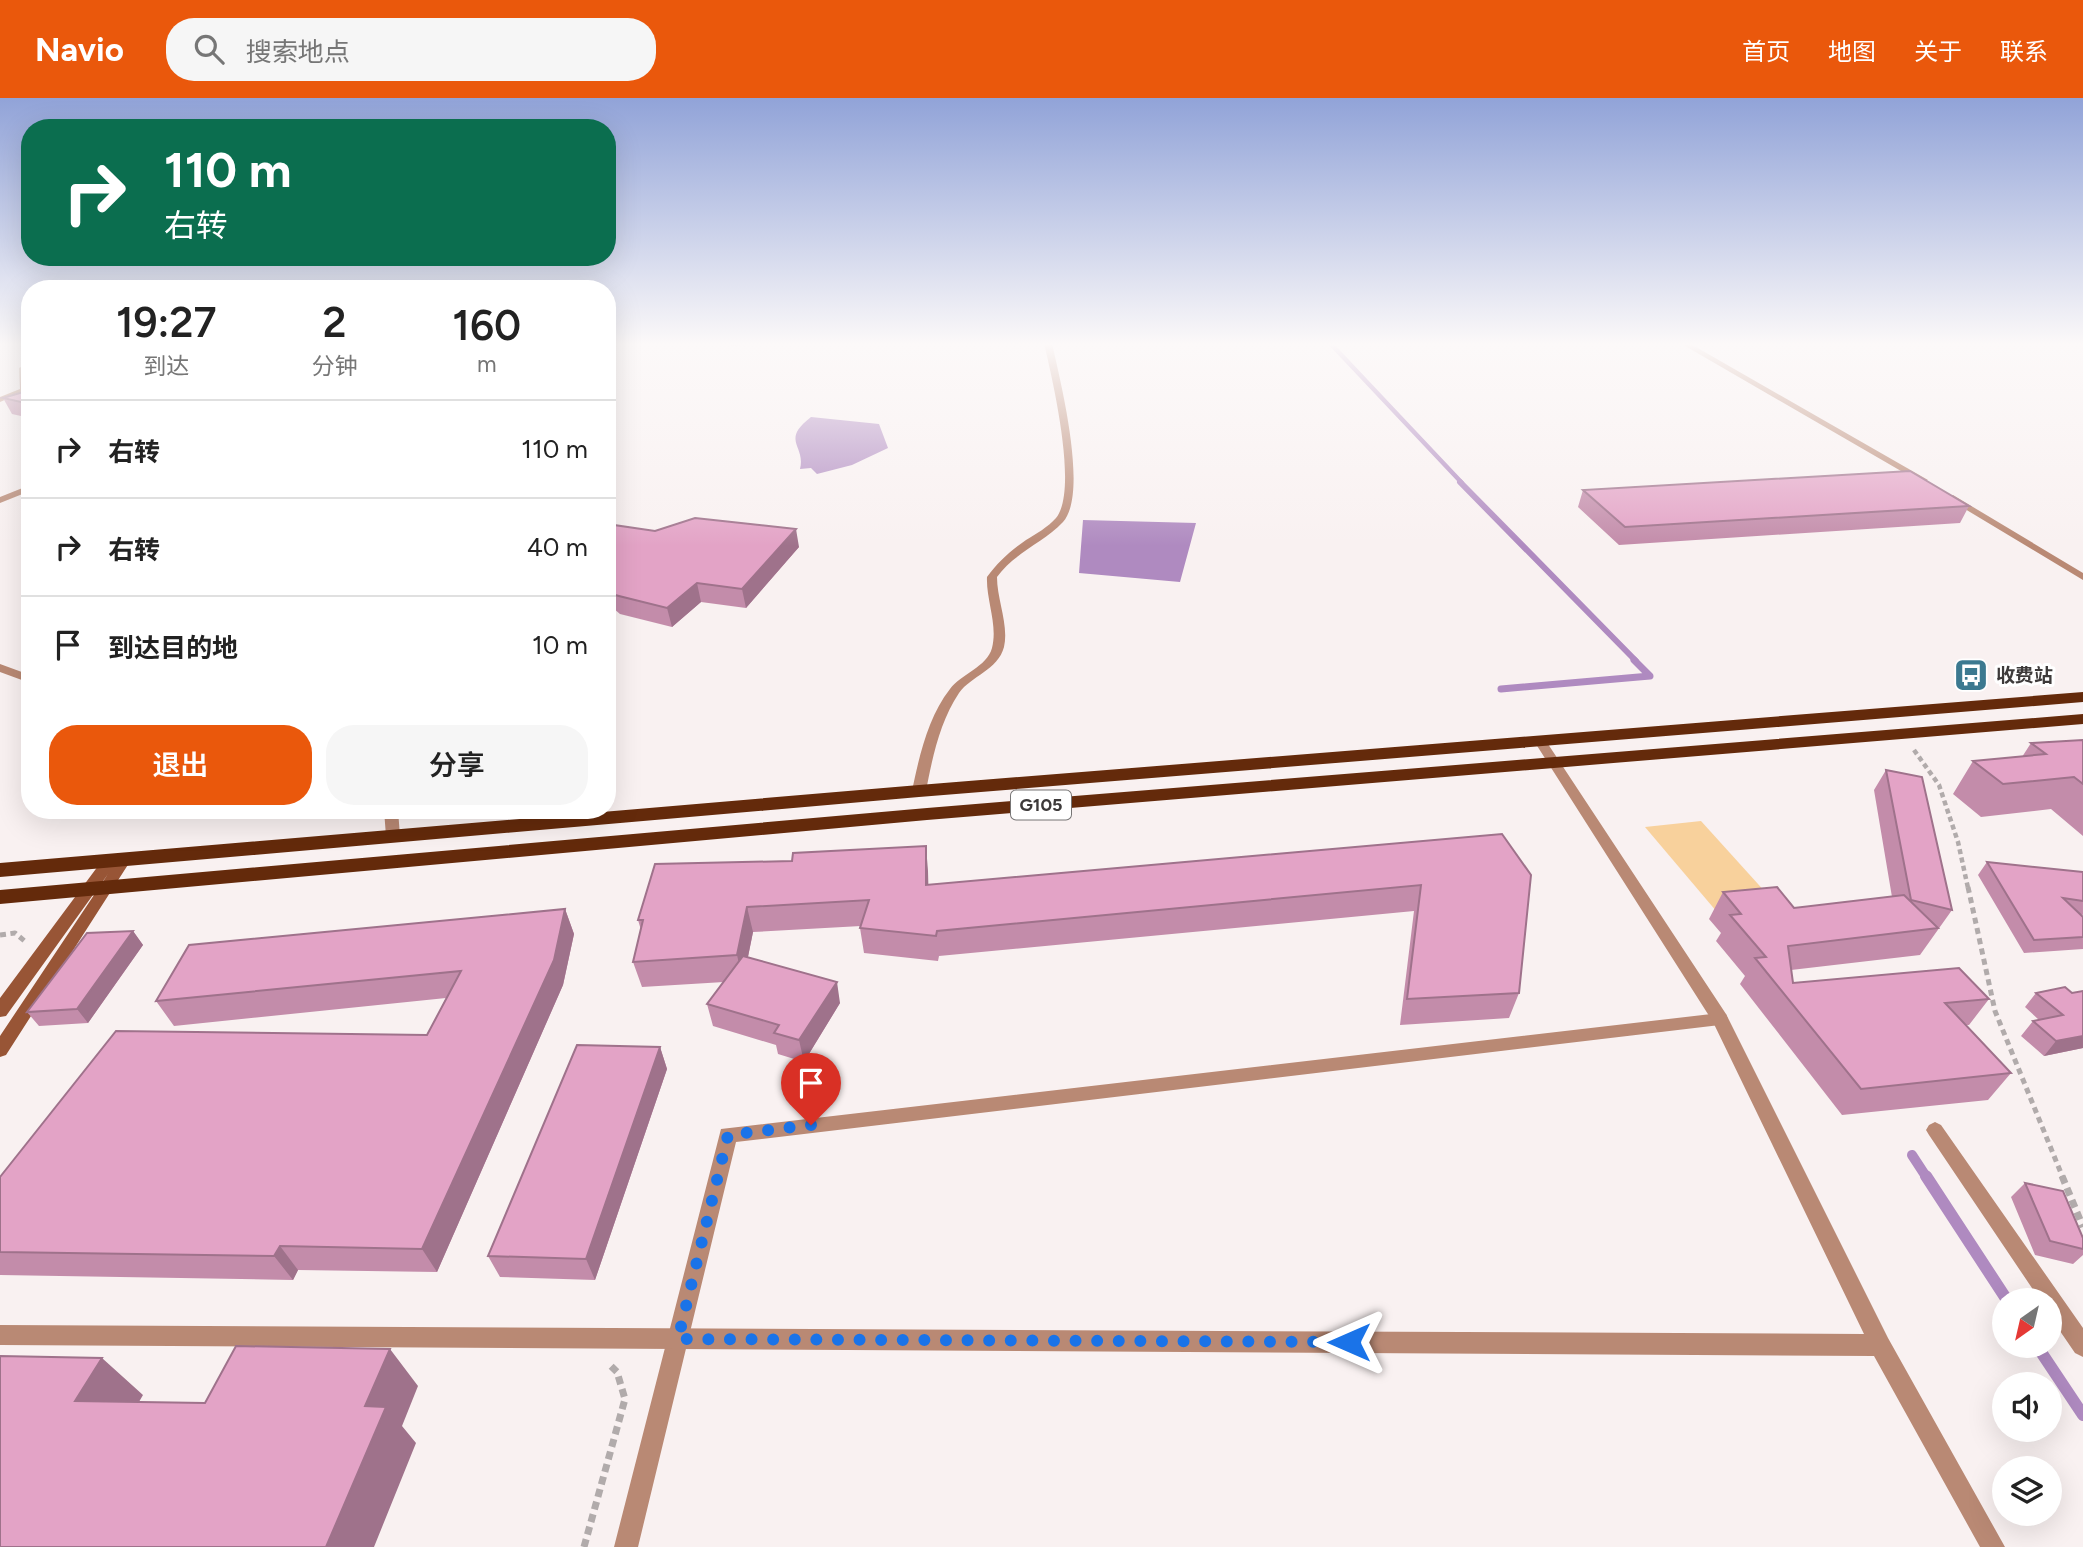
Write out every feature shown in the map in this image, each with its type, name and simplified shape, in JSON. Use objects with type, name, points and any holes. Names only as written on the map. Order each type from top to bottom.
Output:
[{"type":"highway","name":"G105","points":[[616,817],[2083,697]]},
{"type":"highway","name":"G105","points":[[0,897],[899,816],[2083,719]]},
{"type":"highway","name":"G105","points":[[0,870],[592,819]]},
{"type":"main road","points":[[0,1011],[116,861]]},
{"type":"main road","points":[[0,1049],[96,889]]},
{"type":"street","points":[[919,791],[923,765],[949,700],[958,686],[992,659],[998,648],[992,577],[1007,560],[1056,522],[1067,509],[1067,443],[1061,411]]},
{"type":"street","points":[[1803,411],[1933,485]]},
{"type":"street","points":[[0,500],[21,492]]},
{"type":"street","points":[[1944,492],[2083,577]]},
{"type":"street","points":[[0,668],[21,676]]},
{"type":"street","points":[[1540,741],[1720,1019],[1880,1345],[1993,1547]]},
{"type":"street","points":[[392,819],[393,836]]},
{"type":"street","points":[[626,1547],[728,1135],[1720,1019]]},
{"type":"street","points":[[1935,1130],[2083,1346]]},
{"type":"street","points":[[0,1335],[1880,1345]]},
{"type":"path","points":[[1903,735],[1939,785],[1958,842],[1995,1011],[2083,1227]]},
{"type":"path","points":[[584,1547],[625,1399],[617,1372],[600,1360]]},
{"type":"shaded area","points":[[811,417],[879,424],[888,448],[852,465],[817,474],[811,468],[800,469],[800,454],[795,438],[802,425]]},
{"type":"shaded area","points":[[1083,520],[1196,523],[1180,582],[1079,573]]},
{"type":"shaded area","points":[[1701,821],[1777,905],[1717,912],[1645,827]]},
{"type":"building","points":[[1910,471],[1969,506],[1625,527],[1583,490]]},
{"type":"building","points":[[695,518],[796,529],[742,589],[697,583],[667,608],[616,595],[616,525],[655,531]]},
{"type":"building","points":[[2083,740],[2083,784],[2074,777],[2003,784],[1973,761],[2046,754],[2031,743]]},
{"type":"building","points":[[1886,770],[1922,777],[1952,910],[1911,900]]},
{"type":"building","points":[[1502,834],[1531,875],[1519,993],[1407,999],[1421,885],[937,931],[936,936],[860,928],[869,900],[747,907],[737,955],[633,962],[643,920],[638,920],[655,864],[792,861],[793,853],[926,846],[926,885]]},
{"type":"building","points":[[1987,862],[2083,872],[2083,901],[2063,898],[2083,917],[2083,937],[2034,940]]},
{"type":"building","points":[[1777,887],[1794,908],[1904,895],[1938,928],[1788,946],[1793,983],[1959,968],[1989,999],[1945,1003],[2011,1073],[1861,1089],[1755,958],[1766,957],[1730,915],[1741,914],[1723,892]]},
{"type":"building","points":[[565,909],[554,960],[422,1249],[280,1246],[274,1256],[0,1252],[0,1177],[116,1031],[427,1035],[461,971],[156,1001],[189,945]]},
{"type":"building","points":[[133,931],[77,1009],[27,1012],[87,933]]},
{"type":"building","points":[[743,956],[837,982],[799,1040],[774,1033],[779,1025],[707,1004]]},
{"type":"building","points":[[2065,987],[2072,993],[2083,991],[2083,1036],[2056,1041],[2033,1021],[2063,1015],[2036,993]]},
{"type":"building","points":[[577,1045],[660,1047],[586,1259],[488,1256]]},
{"type":"building","points":[[2025,1183],[2063,1191],[2083,1238],[2083,1249],[2050,1241]]},
{"type":"building","points":[[236,1346],[390,1349],[365,1406],[386,1407],[326,1547],[0,1547],[0,1356],[102,1358],[75,1401],[205,1403]]},
{"type":"waterway","points":[[1394,411],[1462,483]]},
{"type":"waterway","points":[[1460,482],[1636,661]]},
{"type":"waterway","points":[[1501,689],[1650,676],[1634,660]]},
{"type":"waterway","points":[[1912,1155],[1927,1178]]},
{"type":"waterway","points":[[1926,1176],[1999,1288]]},
{"type":"waterway","points":[[2045,1358],[2083,1415]]},
{"type":"place","name":"收费站","points":[[1971,675]]},
{"type":"route","points":[[811,1125],[728,1135],[678,1339],[1349,1342]]}]
